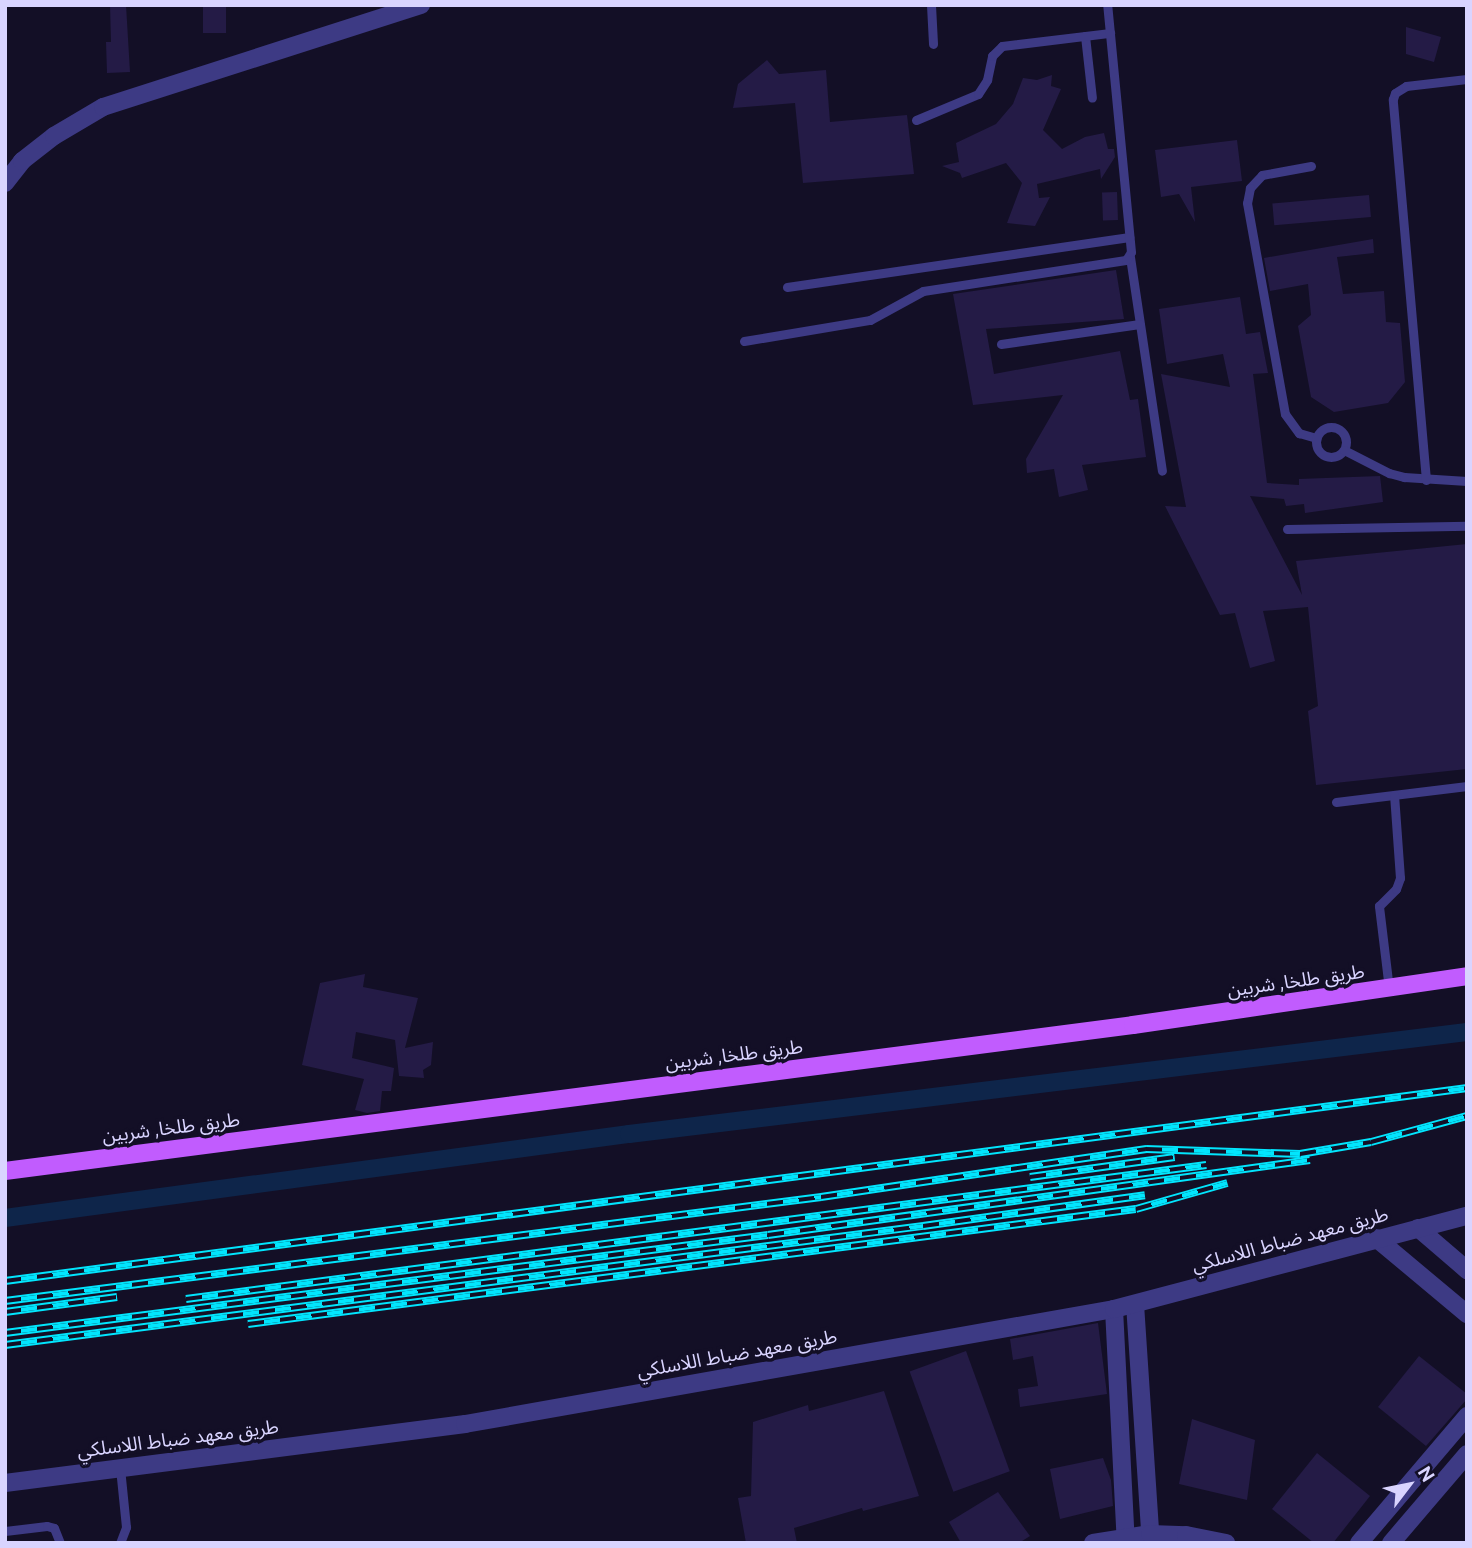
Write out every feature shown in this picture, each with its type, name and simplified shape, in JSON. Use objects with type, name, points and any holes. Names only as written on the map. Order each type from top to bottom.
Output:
[{"type":"main road","name":"طريق طلخا, شربين","points":[[5,1171],[1389,989],[1467,975]]},
{"type":"street","points":[[5,183],[22,161],[54,136],[103,107],[421,5]]},
{"type":"street","name":"طريق معهد ضباط اللاسلكي","points":[[5,1483],[465,1424],[1114,1309],[1467,1216]]},
{"type":"street","points":[[1418,1228],[1467,1270]]},
{"type":"street","points":[[1376,1238],[1467,1314]]},
{"type":"street","points":[[1135,1304],[1150,1538]]},
{"type":"street","points":[[1114,1309],[1126,1539]]},
{"type":"street","points":[[1359,1543],[1467,1416]]},
{"type":"street","points":[[1391,1543],[1467,1454]]},
{"type":"street","points":[[1093,1543],[1186,1535],[1226,1543]]},
{"type":"lane","points":[[932,5],[933,44]]},
{"type":"lane","points":[[1107,5],[1130,257],[1162,471]]},
{"type":"lane","points":[[916,120],[978,94],[987,80],[992,56],[1002,46],[1110,33]]},
{"type":"lane","points":[[1085,36],[1091,98]]},
{"type":"lane","points":[[1426,480],[1393,99],[1395,93],[1406,86],[1467,79]]},
{"type":"lane","points":[[1311,166],[1262,174],[1250,188],[1247,203],[1285,414],[1299,433],[1317,438]]},
{"type":"lane","points":[[787,286],[1129,237]]},
{"type":"lane","points":[[744,341],[870,320],[923,291],[1121,263],[1130,257]]},
{"type":"lane","points":[[1001,344],[1140,324]]},
{"type":"lane","points":[[1337,428],[1346,440],[1344,450],[1336,457],[1325,456],[1318,449],[1317,438],[1322,430],[1337,428]]},
{"type":"lane","points":[[1344,450],[1389,473],[1426,480],[1467,481]]},
{"type":"lane","points":[[1287,529],[1467,526]]},
{"type":"lane","points":[[1336,802],[1467,786]]},
{"type":"lane","points":[[1389,989],[1379,906],[1396,888],[1400,878],[1394,795]]},
{"type":"lane","points":[[120,1468],[125,1527],[120,1543]]},
{"type":"lane","points":[[5,1531],[47,1526],[54,1528],[60,1543]]},
{"type":"building","points":[[110,5],[126,5],[130,72],[107,73],[106,42],[111,42]]},
{"type":"building","points":[[203,5],[226,5],[226,33],[203,33]]},
{"type":"building","points":[[1406,27],[1441,37],[1434,62],[1406,54]]},
{"type":"building","points":[[767,60],[779,74],[826,70],[830,122],[907,115],[914,174],[803,183],[795,103],[733,108],[738,84]]},
{"type":"building","points":[[1052,75],[1051,86],[1061,89],[1043,130],[1062,149],[1085,137],[1104,133],[1108,149],[1114,149],[1115,157],[1101,179],[1100,169],[1037,184],[1039,198],[1050,197],[1035,226],[1007,223],[1022,183],[1006,163],[962,178],[960,173],[942,166],[959,162],[956,143],[996,124],[1013,104],[1023,78],[1037,80]]},
{"type":"building","points":[[1237,140],[1242,181],[1191,187],[1195,222],[1179,194],[1161,197],[1155,150]]},
{"type":"building","points":[[1117,192],[1118,220],[1103,221],[1102,193]]},
{"type":"building","points":[[1369,195],[1371,217],[1274,225],[1272,203]]},
{"type":"building","points":[[1373,239],[1374,253],[1337,257],[1343,294],[1384,291],[1386,322],[1400,323],[1405,382],[1388,403],[1334,412],[1311,397],[1298,326],[1311,315],[1308,284],[1270,291],[1264,258]]},
{"type":"building","points":[[1116,270],[1124,319],[986,329],[994,374],[1120,351],[1130,400],[1138,399],[1146,457],[1082,465],[1088,490],[1059,497],[1054,469],[1027,473],[1026,459],[1063,395],[973,405],[953,294]]},
{"type":"building","points":[[1240,297],[1246,334],[1260,332],[1268,373],[1253,374],[1267,483],[1299,485],[1299,479],[1380,476],[1383,502],[1305,513],[1304,504],[1286,506],[1284,499],[1250,496],[1302,595],[1296,561],[1467,544],[1467,769],[1316,785],[1308,711],[1318,706],[1308,607],[1263,611],[1275,661],[1250,668],[1235,613],[1220,615],[1165,506],[1186,507],[1161,374],[1230,387],[1223,354],[1167,364],[1159,309]]},
{"type":"building","points":[[365,974],[363,987],[418,998],[405,1048],[433,1042],[431,1065],[423,1070],[424,1078],[399,1076],[395,1040],[356,1032],[352,1058],[394,1068],[391,1091],[382,1091],[380,1111],[367,1113],[355,1110],[364,1079],[302,1065],[320,983]]},
{"type":"building","points":[[1098,1323],[1107,1394],[1020,1407],[1018,1389],[1038,1386],[1033,1356],[1013,1360],[1010,1339]]},
{"type":"building","points":[[966,1351],[1010,1471],[953,1492],[910,1372]]},
{"type":"building","points":[[1419,1356],[1467,1394],[1467,1399],[1426,1446],[1378,1407]]},
{"type":"building","points":[[884,1391],[919,1496],[863,1511],[862,1508],[794,1528],[797,1543],[746,1543],[738,1498],[751,1496],[753,1422],[808,1405],[809,1411]]},
{"type":"building","points":[[1192,1419],[1255,1440],[1247,1500],[1179,1484]]},
{"type":"building","points":[[1317,1453],[1370,1496],[1333,1543],[1314,1543],[1272,1509]]},
{"type":"building","points":[[1103,1458],[1111,1480],[1113,1506],[1060,1519],[1050,1469]]},
{"type":"building","points":[[998,1492],[1030,1536],[1019,1543],[961,1543],[949,1522]]},
{"type":"waterway","points":[[5,1218],[629,1134],[1467,1032]]},
{"type":"railway","points":[[5,1281],[1467,1088]]},
{"type":"railway","points":[[5,1301],[821,1197],[1146,1149],[1300,1154],[1371,1142],[1467,1116]]},
{"type":"railway","points":[[1030,1177],[1175,1157]]},
{"type":"railway","points":[[5,1333],[768,1235],[1310,1160]]},
{"type":"railway","points":[[186,1299],[1206,1165]]},
{"type":"railway","points":[[248,1324],[1136,1209],[1227,1183]]},
{"type":"railway","points":[[5,1345],[1145,1195]]},
{"type":"railway","points":[[5,1312],[117,1297]]}]
